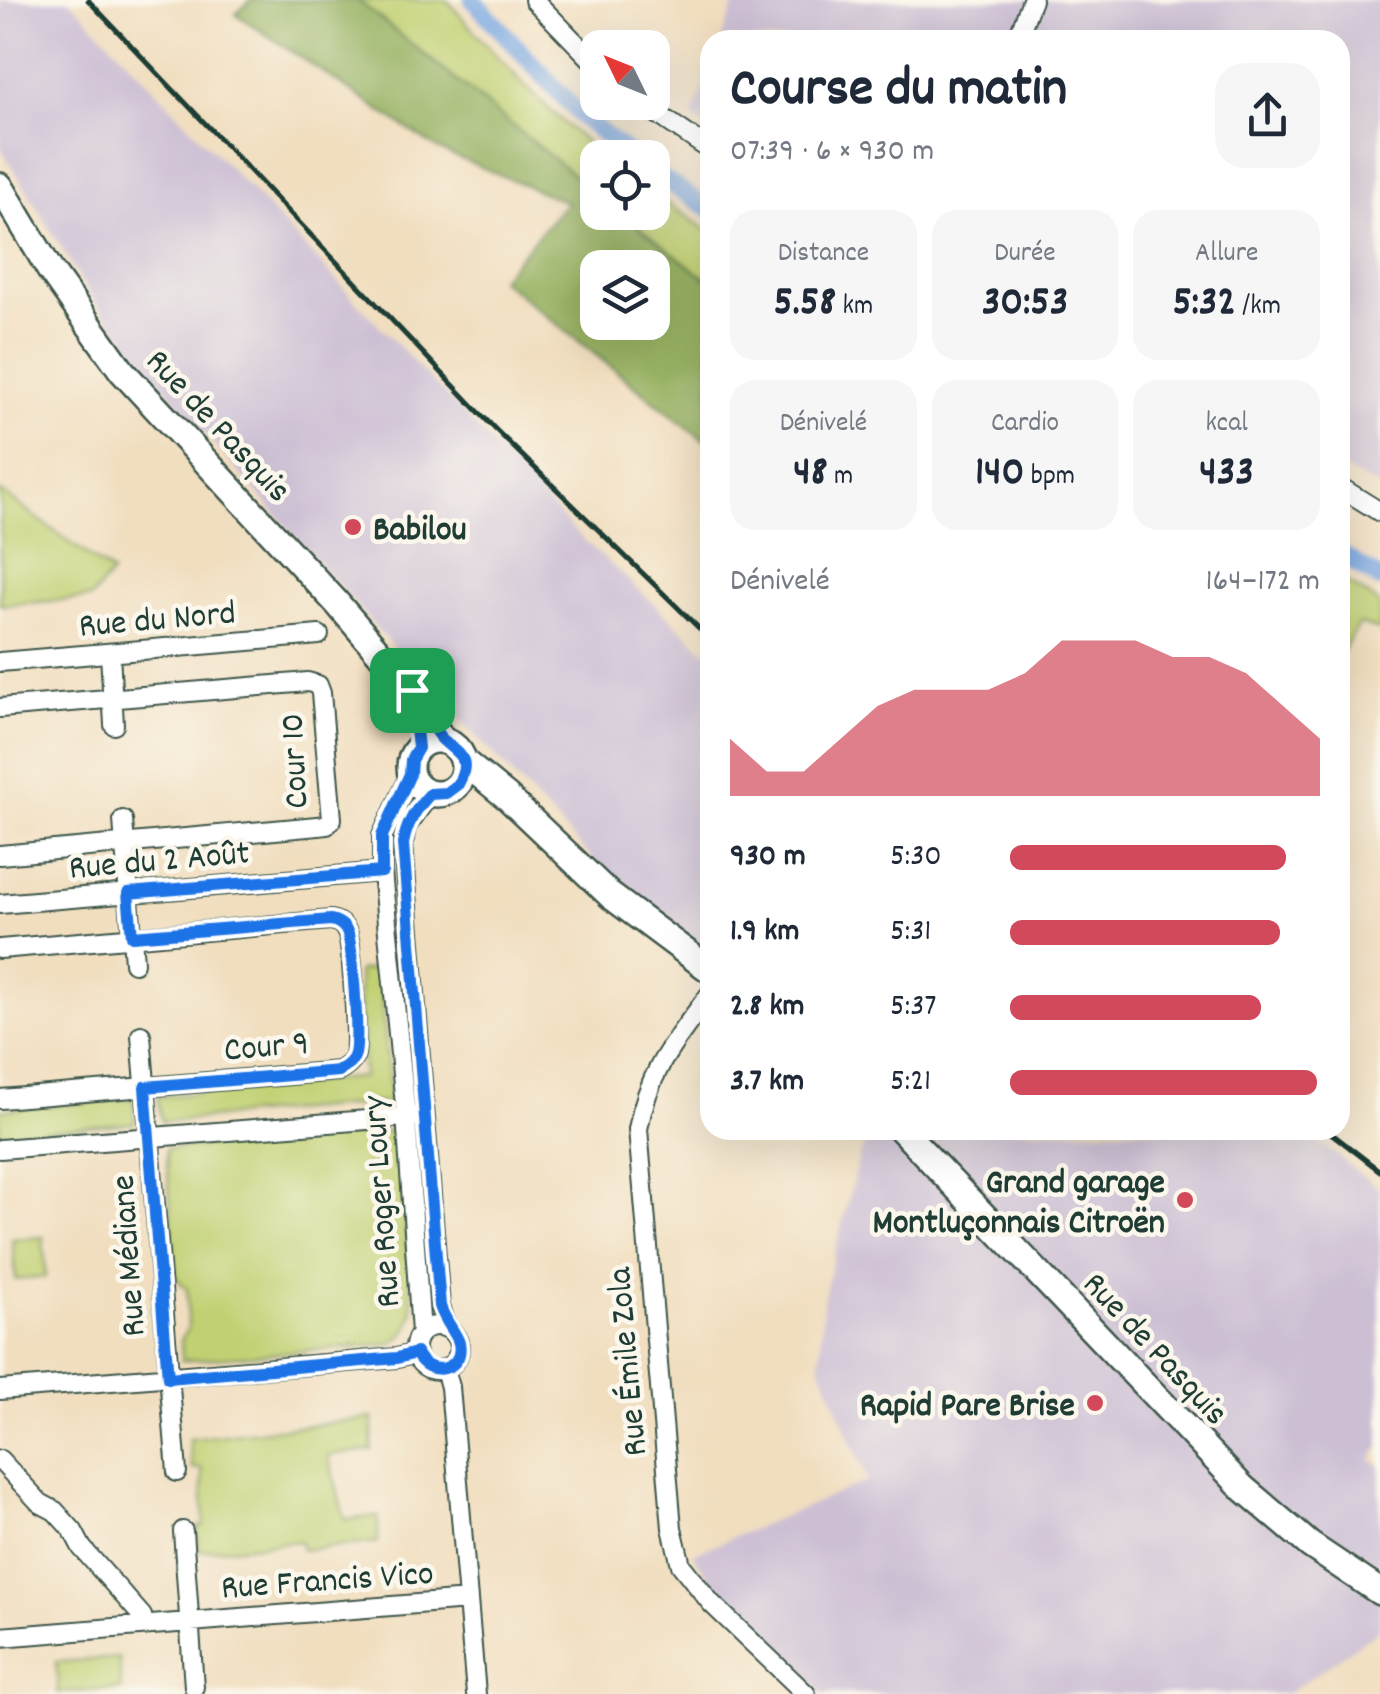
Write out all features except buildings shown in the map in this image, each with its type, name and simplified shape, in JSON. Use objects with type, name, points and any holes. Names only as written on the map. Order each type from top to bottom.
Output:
[{"type":"main road","name":"Rue de Pasquis","points":[[1,188],[50,270],[122,371],[412,690],[431,744]]},
{"type":"main road","points":[[527,816],[497,800],[414,783],[411,760],[431,744],[456,748],[463,762],[527,816],[611,896],[700,963]]},
{"type":"main road","points":[[441,791],[462,777],[463,762]]},
{"type":"main road","name":"Rue de Pasquis","points":[[911,1140],[1242,1488],[1310,1545],[1380,1592]]},
{"type":"street","points":[[534,0],[580,47]]},
{"type":"street","points":[[1021,30],[1032,0]]},
{"type":"street","points":[[666,120],[700,143]]},
{"type":"street","points":[[1350,493],[1380,512]]},
{"type":"street","name":"Rue du Nord","points":[[0,662],[319,636]]},
{"type":"street","points":[[110,653],[114,725]]},
{"type":"street","name":"Cour 10","points":[[0,708],[308,682],[318,685],[332,819],[327,825],[0,854]]},
{"type":"street","name":"Rue Roger Loury","points":[[410,774],[382,836],[382,872],[440,1306],[446,1327],[460,1345],[456,1359],[445,1369]]},
{"type":"street","name":"Rue Roger Loury","points":[[421,1332],[403,844],[406,827],[441,791]]},
{"type":"street","points":[[123,820],[134,963]]},
{"type":"street","name":"Rue du 2 Août","points":[[0,904],[382,872]]},
{"type":"street","name":"Cour 9","points":[[0,949],[340,922],[347,931],[355,1055],[339,1071],[0,1099]]},
{"type":"street","name":"Rue Émile Zola","points":[[700,1007],[663,1057],[644,1094],[638,1129],[672,1528],[681,1565],[711,1603],[806,1694]]},
{"type":"street","name":"Rue Médiane","points":[[141,1035],[177,1472]]},
{"type":"street","points":[[0,1149],[415,1116]]},
{"type":"street","name":"Rue Roger Loury","points":[[445,1369],[425,1366],[416,1353],[421,1332],[433,1326],[446,1327]]},
{"type":"street","points":[[0,1390],[397,1358],[416,1353]]},
{"type":"street","name":"Rue Roger Loury","points":[[445,1369],[450,1387],[476,1694]]},
{"type":"street","points":[[0,1460],[73,1531],[82,1548],[142,1616],[144,1625]]},
{"type":"street","points":[[183,1531],[194,1687]]},
{"type":"street","name":"Rue Francis Vico","points":[[0,1638],[468,1600]]},
{"type":"shaded area","points":[[0,0],[70,0],[577,534],[700,646],[700,945],[605,872],[415,672],[155,377],[91,297],[0,146]]},
{"type":"shaded area","points":[[736,0],[1380,0],[1380,489],[1350,472],[1350,30],[725,30]]},
{"type":"shaded area","points":[[700,96],[700,122],[692,117]]},
{"type":"shaded area","points":[[867,1140],[1317,1140],[1380,1190],[1380,1447],[1371,1459],[1380,1465],[1380,1629],[1287,1694],[824,1694],[716,1589],[693,1554],[868,1481],[820,1365],[823,1300],[859,1156]]},
{"type":"green space","points":[[251,0],[357,0],[580,180],[580,230],[643,230],[669,250],[580,250],[580,340],[670,340],[670,251],[700,274],[700,437],[500,279],[567,202],[439,150],[236,14]]},
{"type":"green space","points":[[357,0],[447,0],[521,82],[584,140],[580,140],[580,180]]},
{"type":"green space","points":[[670,205],[700,225],[700,274],[643,230],[670,230]]},
{"type":"green space","points":[[0,491],[112,573],[91,598],[0,605]]},
{"type":"green space","points":[[1350,584],[1380,604],[1380,630],[1359,624],[1350,638]]},
{"type":"green space","points":[[379,968],[391,1102],[162,1122],[157,1097],[363,1077],[358,971]]},
{"type":"green space","points":[[133,1098],[135,1123],[0,1134],[0,1110]]},
{"type":"green space","points":[[397,1130],[413,1310],[404,1334],[391,1344],[182,1361],[181,1340],[188,1328],[187,1289],[176,1278],[166,1149]]},
{"type":"green space","points":[[43,1237],[46,1277],[16,1280],[12,1239]]},
{"type":"green space","points":[[373,1418],[372,1450],[328,1455],[345,1520],[378,1516],[378,1542],[302,1550],[300,1541],[199,1551],[197,1527],[204,1526],[202,1469],[192,1468],[189,1439]]},
{"type":"green space","points":[[119,1658],[121,1689],[58,1693],[56,1662]]},
{"type":"waterway","points":[[473,0],[583,118],[611,140]]},
{"type":"waterway","points":[[670,183],[700,203]]},
{"type":"waterway","points":[[1350,560],[1380,579]]},
{"type":"railway","points":[[88,0],[495,429],[700,629]]},
{"type":"railway","points":[[1340,1140],[1380,1171]]},
{"type":"place","name":"Babilou","points":[[353,527]]},
{"type":"place","name":"Grand garage Montluçonnais Citroën","points":[[1185,1200]]},
{"type":"place","name":"Rapid Pare Brise","points":[[1095,1403]]},
{"type":"route","points":[[412,690],[443,741],[461,754],[464,769],[452,789],[430,794],[417,808],[406,827],[403,844],[440,1306],[446,1327],[460,1345],[459,1352],[452,1365],[438,1370],[425,1366],[416,1353],[397,1358],[168,1378],[145,1087],[339,1071],[355,1055],[354,996],[347,931],[340,922],[132,936],[128,893],[382,872],[382,836],[418,748],[412,690]]}]
